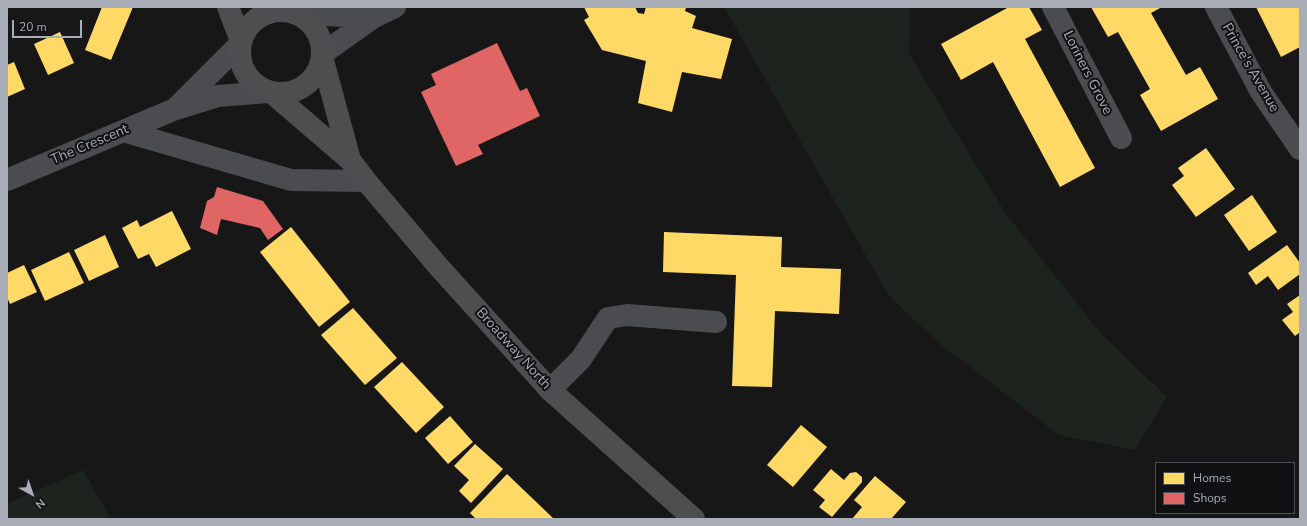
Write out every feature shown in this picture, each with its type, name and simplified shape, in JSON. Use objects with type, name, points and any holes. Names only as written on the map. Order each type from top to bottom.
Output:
[{"type":"highway","points":[[228,7],[240,43]]},
{"type":"highway","points":[[272,9],[286,11],[296,14],[308,21],[317,32],[322,45],[322,56],[316,74],[305,86],[289,93],[270,92],[259,88],[249,79],[242,68],[239,54],[240,43],[248,26],[260,16],[272,9]]},
{"type":"highway","name":"Broadway North","points":[[322,56],[350,160]]},
{"type":"highway","name":"Broadway North","points":[[270,92],[350,160],[438,266],[550,390],[694,519]]},
{"type":"street","points":[[322,56],[374,17],[395,7]]},
{"type":"street","name":"Loriners Grove","points":[[1053,7],[1121,138]]},
{"type":"street","name":"Prince's Avenue","points":[[1216,7],[1261,92],[1300,148]]},
{"type":"street","points":[[296,14],[374,17]]},
{"type":"street","name":"The Crescent","points":[[173,110],[240,43]]},
{"type":"street","name":"The Crescent","points":[[7,180],[173,110],[218,96],[270,92]]},
{"type":"street","points":[[123,131],[291,180],[366,181]]},
{"type":"street","points":[[550,390],[581,359],[608,318],[627,315],[716,322]]},
{"type":"shaded area","points":[[724,7],[910,7],[909,54],[1006,214],[1101,334],[1167,397],[1135,450],[1059,435],[939,343],[889,296]]},
{"type":"shaded area","points":[[83,470],[111,519],[7,519],[7,504]]},
{"type":"building: Homes","points":[[102,7],[133,7],[111,60],[85,50]]},
{"type":"building: Homes","points":[[584,7],[635,7],[638,13],[644,14],[646,7],[686,7],[685,11],[696,16],[692,28],[732,39],[721,79],[682,72],[672,112],[638,103],[646,61],[602,50],[584,20],[589,17]]},
{"type":"building: Homes","points":[[1009,7],[1029,7],[1042,30],[1025,39],[1095,168],[1060,187],[993,62],[961,80],[941,44]]},
{"type":"building: Homes","points":[[1091,7],[1162,7],[1151,13],[1186,75],[1200,67],[1218,99],[1161,131],[1140,95],[1150,89],[1118,32],[1108,37]]},
{"type":"building: Homes","points":[[1256,7],[1300,7],[1300,47],[1281,57]]},
{"type":"building: Homes","points":[[60,32],[74,63],[48,75],[34,44]]},
{"type":"building: Homes","points":[[14,62],[25,89],[7,97],[7,65]]},
{"type":"building: Homes","points":[[1206,148],[1235,189],[1196,217],[1172,185],[1184,176],[1178,168]]},
{"type":"building: Homes","points":[[1252,195],[1277,232],[1249,251],[1224,215]]},
{"type":"building: Homes","points":[[172,211],[191,249],[156,267],[149,254],[138,259],[122,228],[137,220],[140,227]]},
{"type":"building: Homes","points":[[291,227],[350,302],[319,327],[260,252]]},
{"type":"building: Homes","points":[[664,232],[782,237],[781,267],[841,269],[839,314],[775,311],[772,387],[732,386],[736,275],[663,272]]},
{"type":"building: Homes","points":[[105,235],[119,267],[89,281],[74,250]]},
{"type":"building: Homes","points":[[1287,245],[1300,263],[1300,274],[1278,290],[1268,276],[1256,285],[1248,273]]},
{"type":"building: Homes","points":[[69,252],[84,283],[45,301],[31,270]]},
{"type":"building: Homes","points":[[24,265],[37,292],[10,304],[7,297],[7,273]]},
{"type":"building: Homes","points":[[1300,295],[1300,332],[1295,336],[1282,320],[1293,312],[1287,304]]},
{"type":"building: Homes","points":[[353,308],[397,358],[365,385],[321,335]]},
{"type":"building: Homes","points":[[402,362],[444,407],[416,433],[374,387]]},
{"type":"building: Homes","points":[[450,416],[473,442],[448,464],[425,438]]},
{"type":"building: Homes","points":[[801,425],[827,447],[793,487],[767,465]]},
{"type":"building: Homes","points":[[475,444],[503,469],[471,503],[459,491],[469,480],[454,466]]},
{"type":"building: Homes","points":[[831,469],[844,480],[850,473],[856,472],[862,477],[862,482],[832,517],[819,507],[825,500],[813,490]]},
{"type":"building: Homes","points":[[507,474],[554,519],[476,519],[470,513]]},
{"type":"building: Homes","points":[[875,476],[906,502],[891,519],[852,519],[862,507],[854,500]]},
{"type":"building: Shops","points":[[497,43],[520,91],[527,88],[540,116],[478,145],[483,154],[456,166],[421,92],[436,85],[431,74]]},
{"type":"building: Shops","points":[[217,187],[263,201],[283,229],[268,240],[260,228],[221,219],[217,235],[200,228],[207,201],[214,197]]}]
